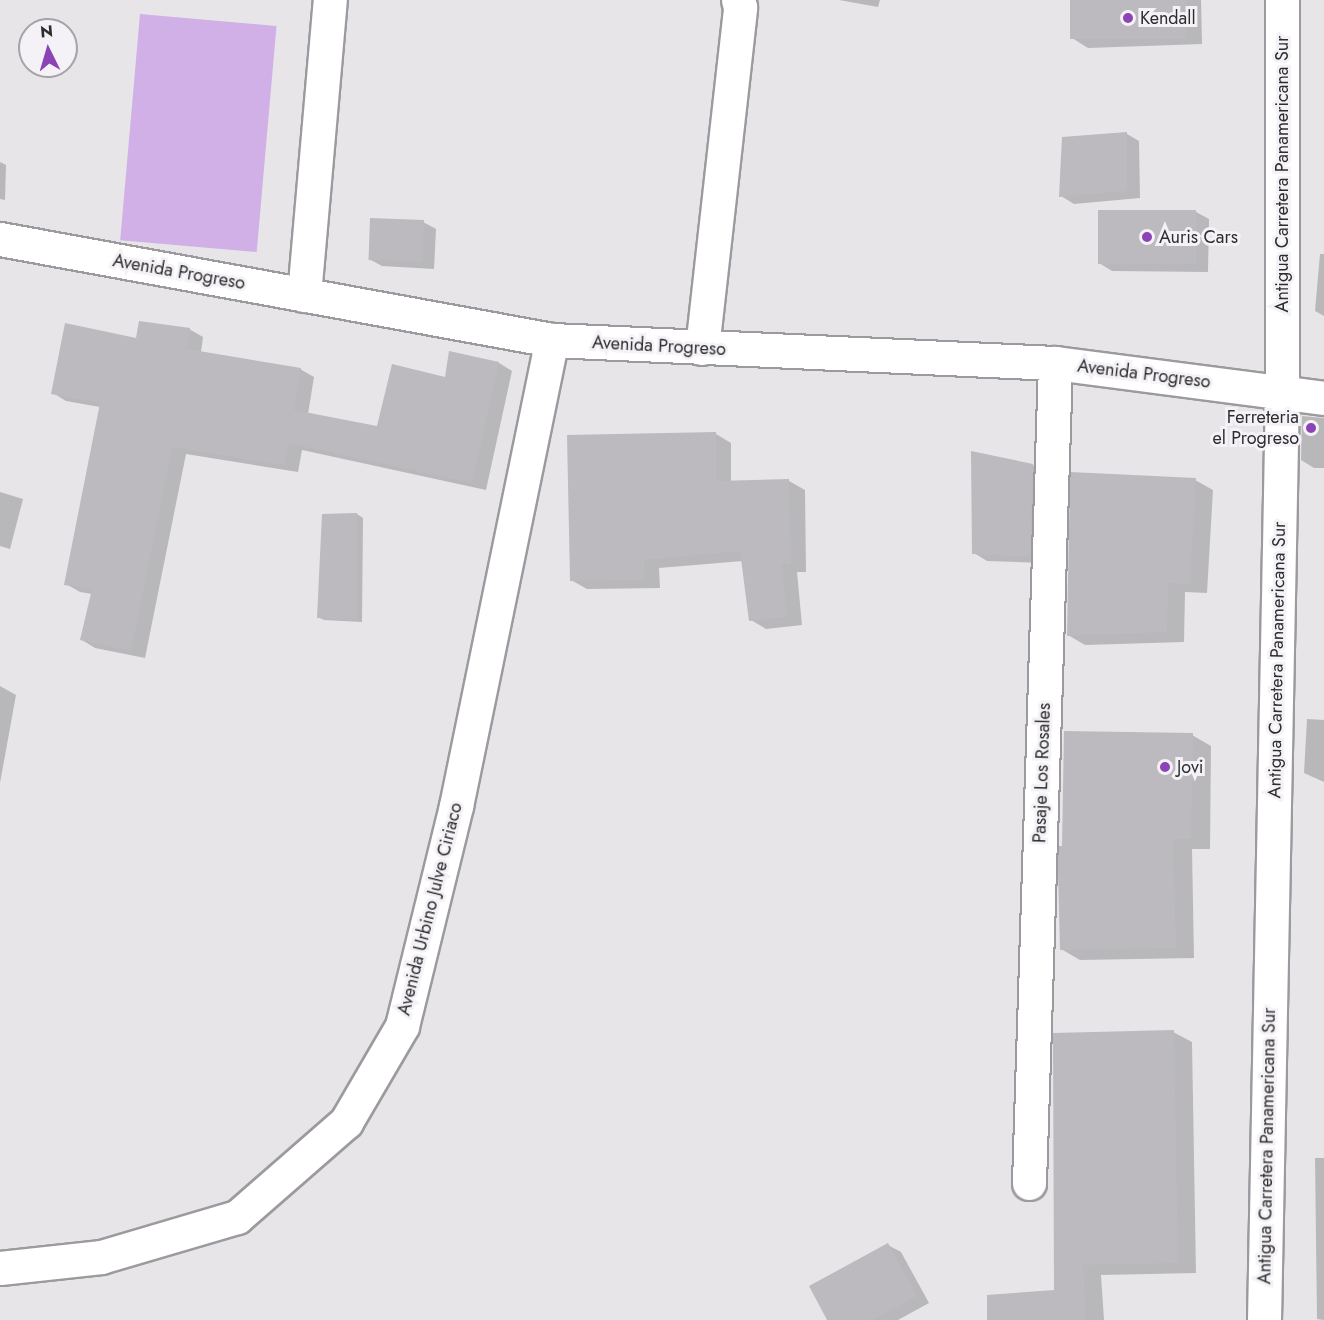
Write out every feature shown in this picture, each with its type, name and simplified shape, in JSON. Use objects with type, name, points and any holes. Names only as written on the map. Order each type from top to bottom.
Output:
[{"type":"main road","points":[[304,295],[330,0]]},
{"type":"main road","points":[[702,348],[740,7],[738,0]]},
{"type":"main road","name":"Antigua Carretera Panamericana Sur","points":[[1264,1320],[1282,393],[1282,0]]},
{"type":"main road","name":"Avenida Progreso","points":[[0,239],[552,340],[1055,363],[1324,398]]},
{"type":"main road","name":"Avenida Urbino Julve Ciriaco","points":[[0,1268],[101,1257],[237,1216],[345,1122],[402,1026],[456,806],[552,340]]},
{"type":"main road","name":"Pasaje Los Rosales","points":[[1029,1183],[1055,363]]},
{"type":"shaded area","points":[[140,14],[276,26],[257,252],[120,240]]},
{"type":"building","name":"Kendall","points":[[1070,0],[1186,0],[1186,39],[1070,39]]},
{"type":"building","points":[[1127,132],[1127,191],[1059,197],[1062,137]]},
{"type":"building","name":"Auris Cars","points":[[1098,210],[1196,210],[1196,264],[1098,264]]},
{"type":"building","points":[[370,218],[424,220],[423,262],[369,260]]},
{"type":"building","points":[[139,321],[190,328],[187,349],[301,368],[294,410],[377,426],[392,364],[445,377],[449,351],[499,362],[472,483],[288,443],[285,465],[172,447],[131,651],[80,640],[92,589],[64,585],[100,403],[51,394],[65,323],[136,338]]},
{"type":"building","points":[[716,432],[716,481],[789,479],[791,564],[782,564],[787,617],[749,621],[740,551],[644,560],[645,580],[570,581],[567,435]]},
{"type":"building","points":[[971,451],[1033,464],[1030,557],[972,554]]},
{"type":"building","points":[[1070,472],[1196,478],[1190,584],[1168,583],[1167,632],[1067,636]]},
{"type":"building","points":[[357,513],[357,620],[317,618],[322,514]]},
{"type":"building","points":[[1064,731],[1193,733],[1191,839],[1173,839],[1176,948],[1060,950],[1058,846],[1062,846]]},
{"type":"building","points":[[1174,1030],[1178,1263],[1083,1265],[1086,1320],[987,1320],[987,1295],[1054,1290],[1053,1033]]},
{"type":"building","points":[[888,1243],[917,1296],[872,1320],[827,1320],[809,1286]]},
{"type":"place","name":"Kendall","points":[[1128,18]]},
{"type":"place","name":"Auris Cars","points":[[1147,237]]},
{"type":"place","name":"Ferreteria el Progreso","points":[[1311,428]]},
{"type":"place","name":"Jovi","points":[[1165,767]]}]
